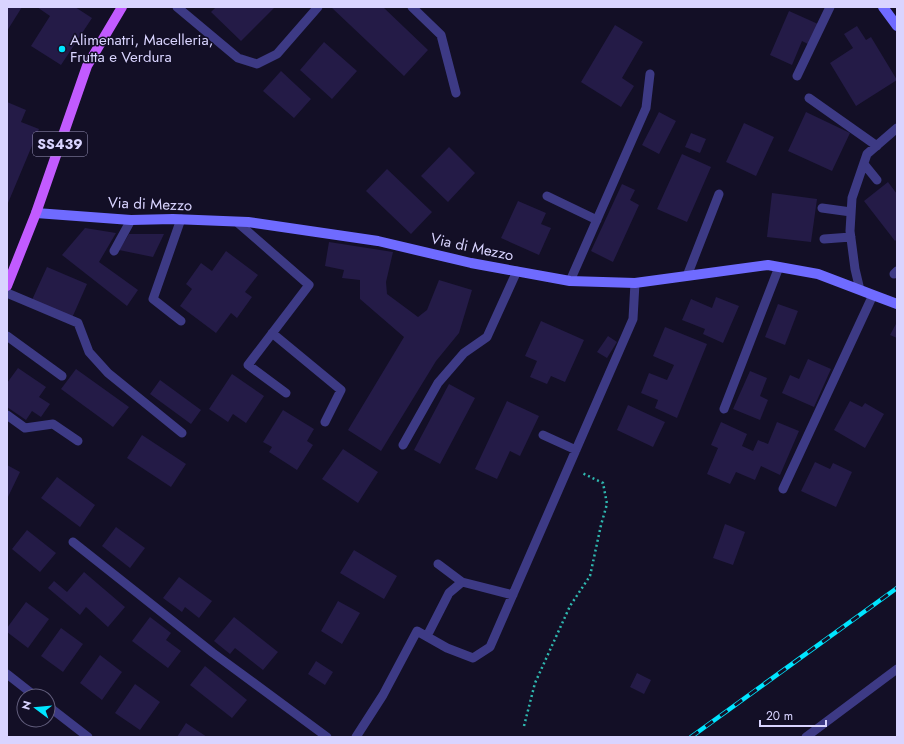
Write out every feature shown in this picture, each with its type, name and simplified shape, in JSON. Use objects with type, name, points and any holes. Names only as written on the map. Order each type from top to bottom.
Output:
[{"type":"main road","name":"SS439","points":[[7,286],[36,213],[87,66],[122,7]]},
{"type":"street","points":[[883,7],[896,22]]},
{"type":"street","name":"Via di Mezzo","points":[[36,213],[131,220],[181,219],[248,222],[378,241],[471,263],[570,281],[636,283],[768,265],[818,274],[897,304]]},
{"type":"lane","points":[[178,7],[238,58],[257,64],[277,54],[318,7]]},
{"type":"lane","points":[[412,7],[441,34],[456,94]]},
{"type":"lane","points":[[797,76],[830,7]]},
{"type":"lane","points":[[570,281],[646,108],[650,74]]},
{"type":"lane","points":[[809,98],[877,146]]},
{"type":"lane","points":[[860,290],[855,269],[850,231],[852,198],[867,154],[897,128]]},
{"type":"lane","points":[[864,164],[878,180]]},
{"type":"lane","points":[[687,276],[719,194]]},
{"type":"lane","points":[[547,196],[596,220]]},
{"type":"lane","points":[[822,208],[851,212]]},
{"type":"lane","points":[[181,219],[153,299],[181,321]]},
{"type":"lane","points":[[114,251],[131,220]]},
{"type":"lane","points":[[237,222],[309,285],[248,364],[286,393]]},
{"type":"lane","points":[[824,239],[851,237]]},
{"type":"lane","points":[[724,410],[778,267]]},
{"type":"lane","points":[[403,445],[438,383],[464,354],[487,337],[517,271]]},
{"type":"lane","points":[[356,737],[383,695],[417,631],[448,648],[474,658],[490,646],[633,319],[636,283]]},
{"type":"lane","points":[[7,293],[78,324],[89,352],[108,373],[182,433]]},
{"type":"lane","points":[[782,489],[873,295]]},
{"type":"lane","points":[[272,333],[341,390],[325,422]]},
{"type":"lane","points":[[7,336],[62,376]]},
{"type":"lane","points":[[7,415],[25,428],[53,424],[78,441]]},
{"type":"lane","points":[[543,435],[576,450]]},
{"type":"lane","points":[[73,542],[213,653],[327,737]]},
{"type":"lane","points":[[438,564],[462,582],[513,595]]},
{"type":"lane","points":[[427,636],[449,593],[462,582]]},
{"type":"lane","points":[[806,737],[897,669]]},
{"type":"lane","points":[[7,674],[25,688]]},
{"type":"lane","points":[[56,712],[88,737]]},
{"type":"path","points":[[524,726],[535,683],[570,606],[590,576],[606,504],[602,483],[569,466]]},
{"type":"building","points":[[7,7],[22,7],[7,31]]},
{"type":"building","points":[[37,7],[75,7],[92,18],[61,65],[31,46],[50,16]]},
{"type":"building","points":[[216,7],[275,7],[241,41],[211,12]]},
{"type":"building","points":[[331,7],[383,7],[428,50],[404,76]]},
{"type":"building","points":[[789,11],[818,24],[808,44],[802,41],[792,65],[770,55]]},
{"type":"building","points":[[615,25],[643,42],[622,78],[634,86],[621,107],[581,82]]},
{"type":"building","points":[[857,26],[866,40],[871,37],[897,80],[856,106],[830,63],[853,48],[844,34]]},
{"type":"building","points":[[324,42],[357,71],[332,99],[300,70]]},
{"type":"building","points":[[281,71],[311,99],[294,118],[263,91]]},
{"type":"building","points":[[7,102],[26,110],[21,122],[39,129],[8,203],[7,203]]},
{"type":"building","points":[[659,112],[676,121],[659,154],[642,145]]},
{"type":"building","points":[[806,112],[850,133],[832,171],[788,151]]},
{"type":"building","points":[[744,123],[774,137],[756,176],[726,162]]},
{"type":"building","points":[[691,133],[706,139],[700,153],[685,147]]},
{"type":"building","points":[[449,147],[475,173],[448,202],[421,176]]},
{"type":"building","points":[[682,154],[711,167],[687,222],[657,209]]},
{"type":"building","points":[[387,169],[432,212],[411,234],[366,191]]},
{"type":"building","points":[[888,182],[897,194],[897,239],[895,241],[864,201]]},
{"type":"building","points":[[622,184],[635,190],[630,200],[639,205],[613,262],[591,251]]},
{"type":"building","points":[[772,193],[817,199],[811,242],[767,237]]},
{"type":"building","points":[[518,201],[546,213],[541,224],[551,228],[539,255],[501,238]]},
{"type":"building","points":[[85,228],[116,233],[99,262],[138,290],[127,306],[62,255]]},
{"type":"building","points":[[129,234],[164,234],[153,257],[119,250]]},
{"type":"building","points":[[329,242],[393,252],[386,282],[387,294],[418,317],[427,310],[439,280],[472,290],[459,333],[436,361],[381,451],[348,430],[404,337],[360,299],[360,280],[342,278],[344,270],[325,266]]},
{"type":"building","points":[[226,251],[258,275],[245,292],[252,297],[237,318],[231,313],[216,333],[180,306],[192,289],[186,284],[201,263],[212,271]]},
{"type":"building","points":[[47,267],[87,284],[72,318],[32,300]]},
{"type":"building","points":[[716,297],[739,306],[723,343],[703,334],[705,329],[682,320],[691,299],[712,308]]},
{"type":"building","points":[[778,304],[798,311],[785,345],[765,337]]},
{"type":"building","points":[[541,321],[584,340],[565,382],[551,376],[547,384],[530,377],[537,361],[525,356]]},
{"type":"building","points":[[897,322],[897,338],[890,335]]},
{"type":"building","points":[[665,327],[707,344],[677,418],[655,408],[658,400],[641,393],[649,373],[667,380],[674,365],[653,356]]},
{"type":"building","points":[[608,336],[617,342],[607,358],[597,352]]},
{"type":"building","points":[[808,359],[831,369],[814,407],[782,393],[790,375],[799,379]]},
{"type":"building","points":[[18,368],[46,387],[39,397],[50,404],[41,417],[32,411],[26,420],[7,407],[7,383]]},
{"type":"building","points":[[76,369],[129,407],[113,427],[61,389]]},
{"type":"building","points":[[750,371],[767,378],[760,396],[768,400],[760,420],[733,409]]},
{"type":"building","points":[[232,374],[264,396],[246,423],[233,414],[228,422],[209,409]]},
{"type":"building","points":[[160,380],[201,410],[191,424],[150,394]]},
{"type":"building","points":[[449,384],[475,398],[440,464],[414,450]]},
{"type":"building","points":[[507,401],[539,416],[520,456],[510,451],[497,479],[475,469]]},
{"type":"building","points":[[850,401],[862,407],[865,403],[884,414],[865,448],[834,430]]},
{"type":"building","points":[[628,405],[665,422],[653,447],[617,430]]},
{"type":"building","points":[[283,410],[314,429],[307,441],[313,445],[297,470],[269,452],[272,447],[263,442]]},
{"type":"building","points":[[721,422],[747,434],[742,446],[753,451],[758,440],[768,444],[777,422],[799,431],[780,475],[761,466],[755,480],[736,472],[730,484],[707,474],[718,448],[711,445]]},
{"type":"building","points":[[142,435],[186,464],[171,487],[127,458]]},
{"type":"building","points":[[343,449],[378,472],[358,503],[322,479]]},
{"type":"building","points":[[815,462],[830,469],[833,463],[852,472],[836,507],[801,491]]},
{"type":"building","points":[[7,465],[20,472],[7,499]]},
{"type":"building","points":[[57,477],[95,505],[80,527],[41,498]]},
{"type":"building","points":[[725,524],[745,532],[733,565],[713,558]]},
{"type":"building","points":[[116,527],[145,548],[130,568],[102,546]]},
{"type":"building","points":[[27,530],[56,553],[40,572],[12,549]]},
{"type":"building","points":[[354,550],[397,576],[384,599],[340,573]]},
{"type":"building","points":[[84,572],[125,607],[108,627],[86,607],[80,615],[48,588],[54,581],[67,592]]},
{"type":"building","points":[[179,577],[212,601],[199,618],[185,607],[182,612],[163,598]]},
{"type":"building","points":[[338,601],[360,613],[342,644],[321,631]]},
{"type":"building","points":[[26,602],[49,619],[28,648],[7,632],[7,628]]},
{"type":"building","points":[[150,617],[171,633],[166,640],[181,651],[168,668],[132,641]]},
{"type":"building","points":[[234,617],[278,652],[263,670],[235,648],[230,654],[214,641]]},
{"type":"building","points":[[61,628],[83,644],[63,672],[41,656]]},
{"type":"building","points":[[100,655],[122,672],[102,700],[80,683]]},
{"type":"building","points":[[316,661],[333,672],[325,685],[308,674]]},
{"type":"building","points":[[205,666],[247,700],[232,718],[190,685]]},
{"type":"building","points":[[637,673],[651,680],[644,694],[630,687]]},
{"type":"building","points":[[135,684],[160,702],[140,730],[115,713]]},
{"type":"building","points":[[186,723],[207,737],[177,737]]},
{"type":"railway","points":[[691,737],[897,588]]},
{"type":"place","name":"Alimenatri, Macelleria, Frutta e Verdura","points":[[62,49]]}]
